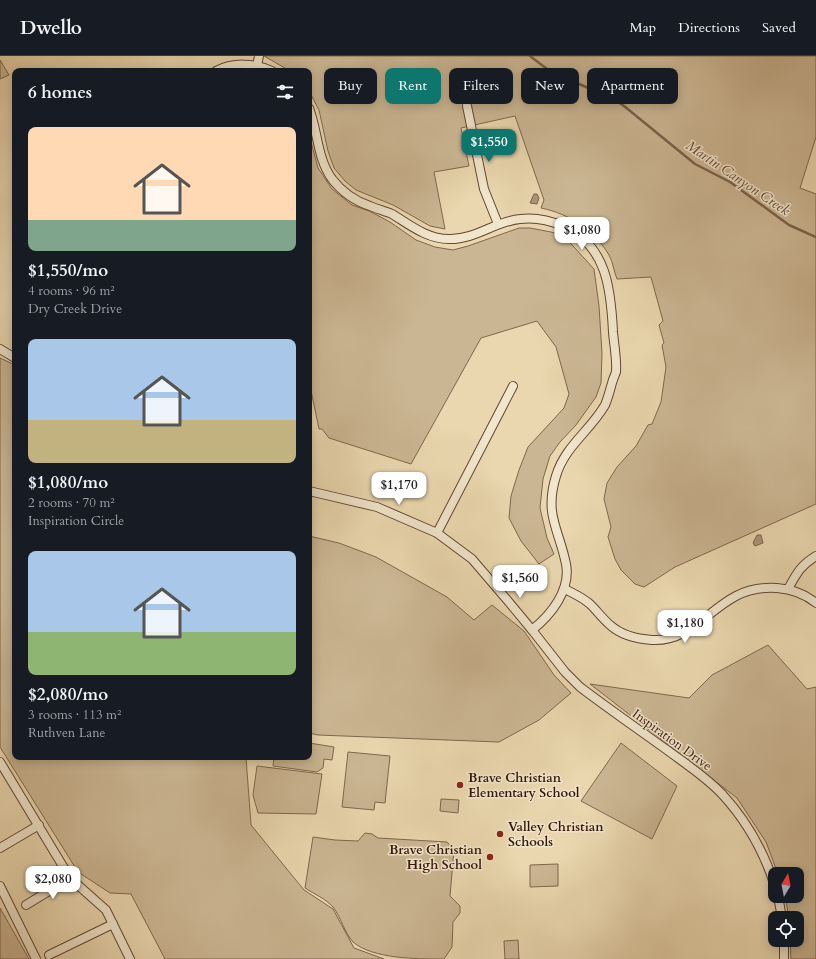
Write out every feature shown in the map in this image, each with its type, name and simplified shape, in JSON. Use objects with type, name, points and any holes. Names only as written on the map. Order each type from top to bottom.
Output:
[{"type":"street","points":[[257,66],[259,56]]},
{"type":"street","points":[[224,68],[231,65],[257,66],[263,68]]},
{"type":"street","points":[[467,106],[484,189],[498,224]]},
{"type":"street","points":[[312,120],[325,168],[338,186],[347,194],[363,203],[391,214],[414,229],[433,236],[448,239],[464,238],[510,220],[544,220],[564,226],[582,237],[591,245],[605,272],[612,305],[616,372],[604,405],[594,420],[571,446],[562,460],[556,474],[550,503],[566,565],[565,589],[541,623],[532,630]]},
{"type":"street","points":[[0,349],[12,356]]},
{"type":"street","points":[[437,533],[513,386]]},
{"type":"street","name":"Inspiration Drive","points":[[312,492],[378,507],[437,533],[472,559],[508,600],[565,672],[580,687],[696,771],[722,794],[752,834],[768,868]]},
{"type":"street","points":[[788,589],[804,564],[816,556]]},
{"type":"street","points":[[565,589],[590,604],[609,624],[620,632],[629,636],[652,640],[673,638],[682,634],[728,601],[746,592],[767,588],[788,589],[816,603]]},
{"type":"street","points":[[1,766],[39,825],[70,878],[106,910],[130,959]]},
{"type":"street","points":[[0,848],[39,825]]},
{"type":"street","points":[[26,905],[70,878]]},
{"type":"street","points":[[0,886],[36,959]]},
{"type":"street","points":[[49,955],[112,924]]},
{"type":"street","points":[[784,947],[784,959]]},
{"type":"shaded area","points":[[264,56],[816,56],[816,137],[800,188],[816,194],[816,504],[675,567],[644,587],[635,584],[621,570],[615,559],[608,537],[611,527],[604,499],[607,483],[617,467],[636,446],[648,425],[652,424],[661,402],[666,367],[662,345],[664,343],[659,325],[663,321],[651,277],[617,279],[609,255],[589,231],[562,214],[541,208],[544,200],[515,116],[461,128],[469,166],[434,172],[445,229],[430,226],[393,205],[356,190],[345,181],[334,168],[328,151],[319,110],[312,97],[312,68],[285,68]]},
{"type":"shaded area","points":[[0,60],[9,75],[0,79]]},
{"type":"shaded area","points":[[312,145],[318,168],[332,189],[352,205],[369,211],[390,222],[416,240],[435,247],[453,250],[519,228],[530,228],[564,236],[594,269],[599,306],[602,354],[601,383],[596,397],[576,425],[560,442],[550,456],[543,479],[540,508],[547,538],[554,554],[539,564],[521,541],[509,518],[511,496],[528,447],[564,408],[569,394],[556,347],[537,321],[481,338],[411,464],[329,438],[322,429],[319,429],[312,395]]},
{"type":"shaded area","points":[[534,194],[537,194],[539,198],[537,204],[530,203]]},
{"type":"shaded area","points":[[0,358],[12,364],[12,760],[246,760],[251,825],[304,890],[333,909],[354,948],[384,959],[165,959],[131,894],[110,893],[78,872],[0,747]]},
{"type":"shaded area","points":[[757,535],[761,535],[763,543],[755,546],[753,543]]},
{"type":"shaded area","points":[[312,537],[339,543],[376,557],[447,597],[474,620],[492,605],[524,631],[554,675],[571,693],[539,720],[499,742],[312,734]]},
{"type":"shaded area","points":[[768,645],[807,689],[816,687],[816,959],[791,959],[790,947],[804,947],[804,911],[788,911],[786,903],[804,903],[804,867],[775,867],[766,842],[737,798],[590,684],[689,698],[712,675]]},
{"type":"shaded area","points":[[312,743],[334,747],[332,760],[324,759],[323,768],[317,772],[273,766],[274,760],[312,760]]},
{"type":"shaded area","points":[[621,743],[677,786],[652,839],[581,801]]},
{"type":"shaded area","points":[[348,752],[390,756],[385,803],[375,802],[374,810],[342,807]]},
{"type":"shaded area","points":[[257,766],[322,774],[316,814],[258,813],[253,795]]},
{"type":"shaded area","points":[[441,799],[459,800],[458,813],[440,811]]},
{"type":"shaded area","points":[[365,833],[372,834],[378,838],[447,842],[454,850],[450,896],[460,906],[460,913],[453,922],[452,947],[444,959],[396,957],[383,955],[362,948],[350,938],[333,907],[305,888],[313,837],[358,841]]},
{"type":"shaded area","points":[[558,864],[558,886],[530,887],[530,865]]},
{"type":"shaded area","points":[[0,908],[29,959],[0,959]]},
{"type":"shaded area","points":[[518,940],[519,959],[505,959],[504,941]]},
{"type":"waterway","name":"Martin Canyon Creek","points":[[530,56],[551,72],[614,99],[695,164],[730,182],[789,225],[816,237]]},
{"type":"place","name":"Brave Christian Elementary School","points":[[460,785]]},
{"type":"place","name":"Valley Christian Schools","points":[[500,834]]},
{"type":"place","name":"Brave Christian High School","points":[[490,857]]}]
